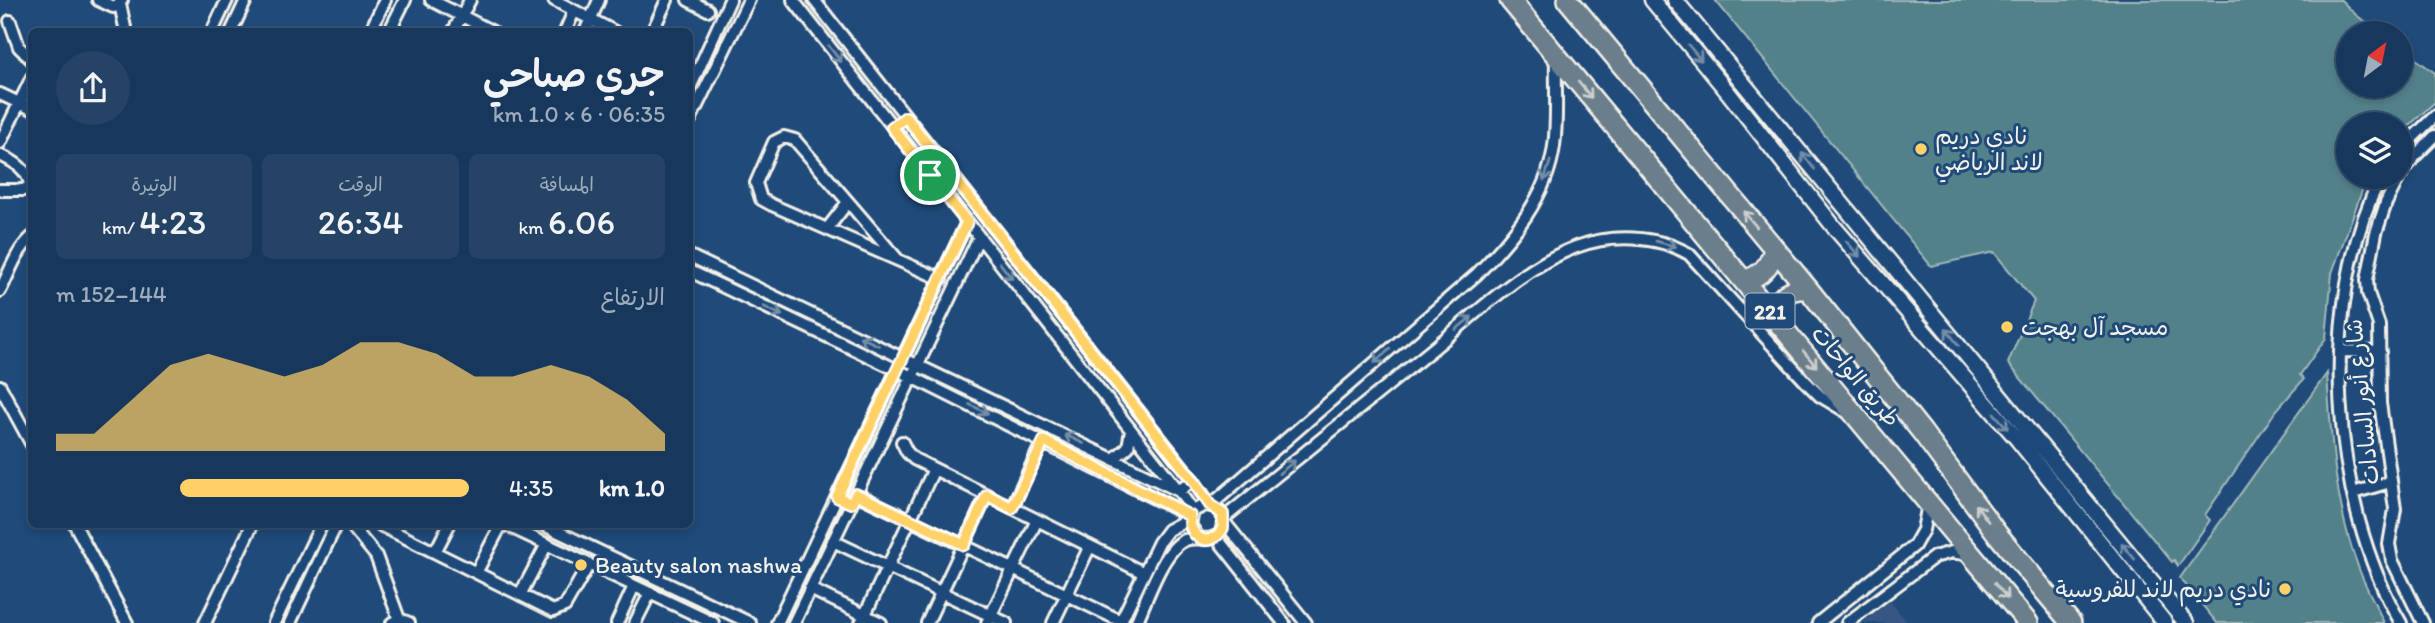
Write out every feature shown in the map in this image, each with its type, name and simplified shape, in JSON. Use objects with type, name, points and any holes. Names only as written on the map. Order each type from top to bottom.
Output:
[{"type":"highway","name":"طريق الواحات","points":[[1510,0],[2028,623]]},
{"type":"highway","name":"طريق الواحات","points":[[1568,0],[1808,289],[1922,432],[1998,535],[2071,623]]},
{"type":"highway","points":[[1745,280],[1765,270],[1773,256],[1774,248]]},
{"type":"highway","points":[[1775,317],[1779,301],[1785,295],[1800,288],[1808,289]]},
{"type":"street","points":[[98,0],[113,7],[121,2],[125,28]]},
{"type":"street","points":[[214,28],[227,0]]},
{"type":"street","points":[[233,28],[246,0]]},
{"type":"street","points":[[372,28],[385,0]]},
{"type":"street","points":[[391,28],[405,0]]},
{"type":"street","points":[[431,0],[484,28]]},
{"type":"street","points":[[455,28],[470,0]]},
{"type":"street","points":[[554,0],[608,28]]},
{"type":"street","points":[[587,28],[599,0]]},
{"type":"street","points":[[654,28],[667,0]]},
{"type":"street","points":[[688,0],[708,10]]},
{"type":"street","points":[[693,82],[730,0]]},
{"type":"street","points":[[693,114],[749,0]]},
{"type":"street","points":[[793,0],[1179,491],[1191,515],[1192,532],[1204,540],[1221,533],[1224,520],[1498,296],[1558,255],[1601,241],[1648,240],[1667,243],[1689,254],[1820,396],[1860,419]]},
{"type":"street","points":[[814,0],[1210,505],[1219,510],[1224,520],[1306,623]]},
{"type":"street","points":[[1651,0],[1727,91],[1834,228],[2018,440],[2165,623]]},
{"type":"street","points":[[1675,0],[2186,623]]},
{"type":"street","points":[[567,28],[575,11]]},
{"type":"street","points":[[722,16],[736,23]]},
{"type":"street","points":[[10,21],[19,47],[28,56]]},
{"type":"street","points":[[1168,530],[1200,506],[1210,505],[1476,274],[1503,246],[1528,214],[1549,171],[1555,145],[1556,55]]},
{"type":"street","points":[[693,58],[702,62]]},
{"type":"street","points":[[0,143],[28,84]]},
{"type":"street","points":[[0,94],[28,107]]},
{"type":"street","points":[[2413,137],[2435,116]]},
{"type":"street","points":[[892,127],[906,117]]},
{"type":"street","name":"شارع أنور السادات","points":[[2413,159],[2435,136]]},
{"type":"street","points":[[898,260],[795,140],[784,137],[774,142],[756,183],[758,194],[766,202],[941,279]]},
{"type":"street","points":[[0,155],[28,176]]},
{"type":"street","points":[[0,190],[24,190],[28,187]]},
{"type":"street","name":"شارع أنور السادات","points":[[2375,189],[2352,261],[2341,324],[2343,432],[2353,493],[2368,549],[2401,623]]},
{"type":"street","name":"شارع أنور السادات","points":[[2393,189],[2386,203],[2368,264],[2367,280],[2368,293],[2379,325],[2380,403],[2395,509],[2389,544],[2392,559],[2423,623]]},
{"type":"street","points":[[1824,215],[1840,201]]},
{"type":"street","points":[[827,229],[848,202]]},
{"type":"street","points":[[1834,228],[1850,213]]},
{"type":"street","points":[[777,623],[967,222]]},
{"type":"street","points":[[794,623],[979,237]]},
{"type":"street","points":[[0,291],[19,250],[28,241]]},
{"type":"street","points":[[693,257],[1179,491]]},
{"type":"street","points":[[693,272],[1044,441],[1191,515]]},
{"type":"street","points":[[750,300],[755,288]]},
{"type":"street","points":[[1063,343],[1077,333]]},
{"type":"street","points":[[2340,351],[2379,352]]},
{"type":"street","points":[[0,386],[28,438]]},
{"type":"street","points":[[1009,424],[1014,411]]},
{"type":"street","points":[[25,433],[28,427]]},
{"type":"street","points":[[1115,458],[1128,447],[1131,430]]},
{"type":"street","points":[[1012,508],[1044,441]]},
{"type":"street","points":[[902,442],[914,459],[1144,573]]},
{"type":"street","points":[[863,619],[934,469]]},
{"type":"street","points":[[1179,491],[1193,480]]},
{"type":"street","points":[[2353,493],[2390,482]]},
{"type":"street","points":[[927,623],[987,495]]},
{"type":"street","points":[[837,497],[853,499],[910,520],[1121,622],[1159,541],[1171,524],[1171,512],[1164,502]]},
{"type":"street","points":[[1826,621],[1914,546],[1923,530],[1928,501]]},
{"type":"street","points":[[989,619],[1037,520]]},
{"type":"street","points":[[77,528],[127,623]]},
{"type":"street","points":[[205,623],[251,528]]},
{"type":"street","points":[[274,623],[320,528]]},
{"type":"street","points":[[290,623],[336,528]]},
{"type":"street","points":[[353,528],[376,556],[400,622]]},
{"type":"street","points":[[395,528],[435,552],[548,610],[562,609],[565,606],[589,564]]},
{"type":"street","points":[[435,552],[447,528]]},
{"type":"street","points":[[476,573],[501,528]]},
{"type":"street","points":[[550,528],[750,623]]},
{"type":"street","points":[[526,530],[547,544],[706,622]]},
{"type":"street","points":[[1136,623],[1171,550],[1188,538],[1198,537]]},
{"type":"street","points":[[1216,537],[1284,623]]},
{"type":"street","points":[[833,541],[942,593],[989,619],[1006,623]]},
{"type":"street","points":[[1159,541],[1171,550]]},
{"type":"street","points":[[520,595],[547,544]]},
{"type":"street","points":[[1053,623],[1090,546]]},
{"type":"street","points":[[1847,623],[1934,557],[1952,552],[1973,557]]},
{"type":"street","points":[[617,623],[635,586]]},
{"type":"street","points":[[810,589],[863,619],[881,623]]},
{"type":"street","points":[[635,623],[650,593]]},
{"type":"street","points":[[689,612],[695,597]]},
{"type":"street","points":[[284,603],[297,608]]},
{"type":"shaded area","points":[[1890,601],[1908,623],[1863,623]]},
{"type":"green space","points":[[1715,0],[2341,0],[2364,21],[2336,21],[2336,98],[2413,98],[2413,57],[2435,73],[2435,102],[2413,122],[2413,112],[2336,112],[2336,189],[2363,189],[2332,273],[2326,338],[2300,375],[2304,379],[2275,412],[2205,515],[2210,520],[2178,566],[2008,363],[2034,301],[1994,252],[1931,266]]},
{"type":"green space","points":[[2327,373],[2333,448],[2344,522],[2359,569],[2384,623],[2217,623],[2180,578]]},
{"type":"place","name":"نادي دريم لاند الرياضي","points":[[1921,149]]},
{"type":"place","name":"مسجد آل بهجت","points":[[2007,327]]},
{"type":"place","name":"Beauty salon nashwa","points":[[581,565]]},
{"type":"place","name":"نادي دريم لاند للفروسية","points":[[2285,589]]},
{"type":"route","points":[[906,117],[1210,505],[1223,514],[1221,533],[1210,540],[1198,537],[1192,532],[1190,516],[1044,441],[1012,508],[987,495],[964,545],[856,494],[851,503],[837,497],[967,222],[930,175],[892,127],[906,117]]}]
